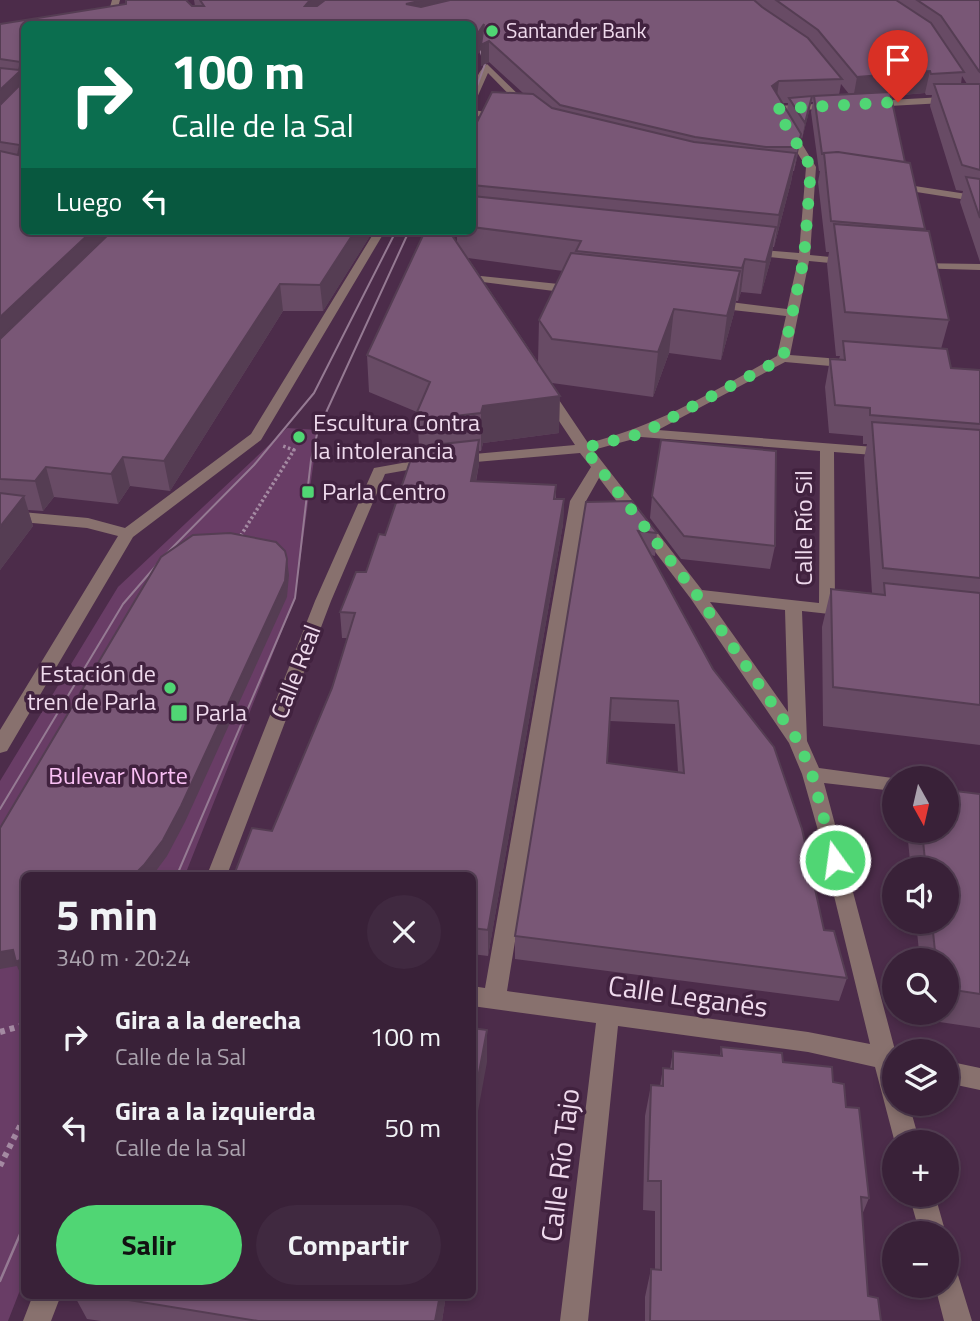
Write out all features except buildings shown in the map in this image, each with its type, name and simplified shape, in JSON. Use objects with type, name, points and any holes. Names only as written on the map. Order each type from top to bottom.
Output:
[{"type":"street","points":[[105,21],[112,15],[116,0]]},
{"type":"street","points":[[476,87],[482,67],[535,116],[523,116]]},
{"type":"street","points":[[862,104],[972,96],[980,104]]},
{"type":"street","points":[[783,358],[804,258],[816,178],[776,109],[849,105]]},
{"type":"street","points":[[476,113],[510,115]]},
{"type":"street","points":[[797,177],[816,178]]},
{"type":"street","points":[[887,184],[980,199]]},
{"type":"street","points":[[0,746],[127,534],[256,437],[378,235]]},
{"type":"street","points":[[735,250],[869,264]]},
{"type":"street","points":[[896,266],[980,267]]},
{"type":"street","points":[[471,278],[591,291]]},
{"type":"street","points":[[699,303],[793,313]]},
{"type":"street","points":[[584,448],[643,433],[783,358],[862,365]]},
{"type":"street","points":[[537,377],[584,448],[697,595],[798,741],[812,774],[884,1039]]},
{"type":"street","points":[[643,433],[897,453]]},
{"type":"street","name":"Calle Río Sil","points":[[827,447],[828,608]]},
{"type":"street","name":"Calle Real","points":[[218,872],[323,601],[379,471],[412,463],[584,448]]},
{"type":"street","points":[[484,997],[578,501],[598,467]]},
{"type":"street","points":[[0,515],[88,523],[127,534]]},
{"type":"street","points":[[697,595],[869,613]]},
{"type":"street","points":[[793,606],[798,741]]},
{"type":"street","points":[[812,774],[882,783]]},
{"type":"street","name":"Calle Leganés","points":[[484,997],[808,1042],[882,1057]]},
{"type":"street","name":"Calle Río Tajo","points":[[573,1321],[608,1016]]},
{"type":"street","points":[[959,1075],[980,1079]]},
{"type":"street","points":[[952,1298],[958,1321]]},
{"type":"street","points":[[37,1321],[45,1299]]},
{"type":"path","points":[[233,548],[294,450],[256,437]]},
{"type":"path","points":[[0,1032],[21,1026]]},
{"type":"path","points":[[0,1166],[21,1124]]},
{"type":"green space","name":"Bulevar Norte","points":[[287,428],[318,430],[295,598],[186,872],[21,872],[21,1288],[8,1321],[0,1321],[0,781],[118,587]]},
{"type":"tram line","points":[[476,39],[485,64],[476,89]]},
{"type":"tram line","points":[[0,809],[123,604],[167,553],[254,465],[314,393],[394,235]]},
{"type":"tram line","points":[[178,872],[295,598],[311,460],[318,430],[407,235]]},
{"type":"tram line","points":[[0,1281],[21,1232]]},
{"type":"place","name":"Santander Bank","points":[[492,31]]},
{"type":"place","name":"Escultura Contra la intolerancia","points":[[299,437]]},
{"type":"place","name":"Parla Centro","points":[[308,492]]},
{"type":"place","name":"Estación de tren de Parla","points":[[170,688]]},
{"type":"place","name":"Parla","points":[[179,713]]},
{"type":"route","points":[[835,860],[812,774],[798,741],[697,595],[584,448],[643,433],[783,358],[804,258],[811,167],[776,109],[898,102]]}]
